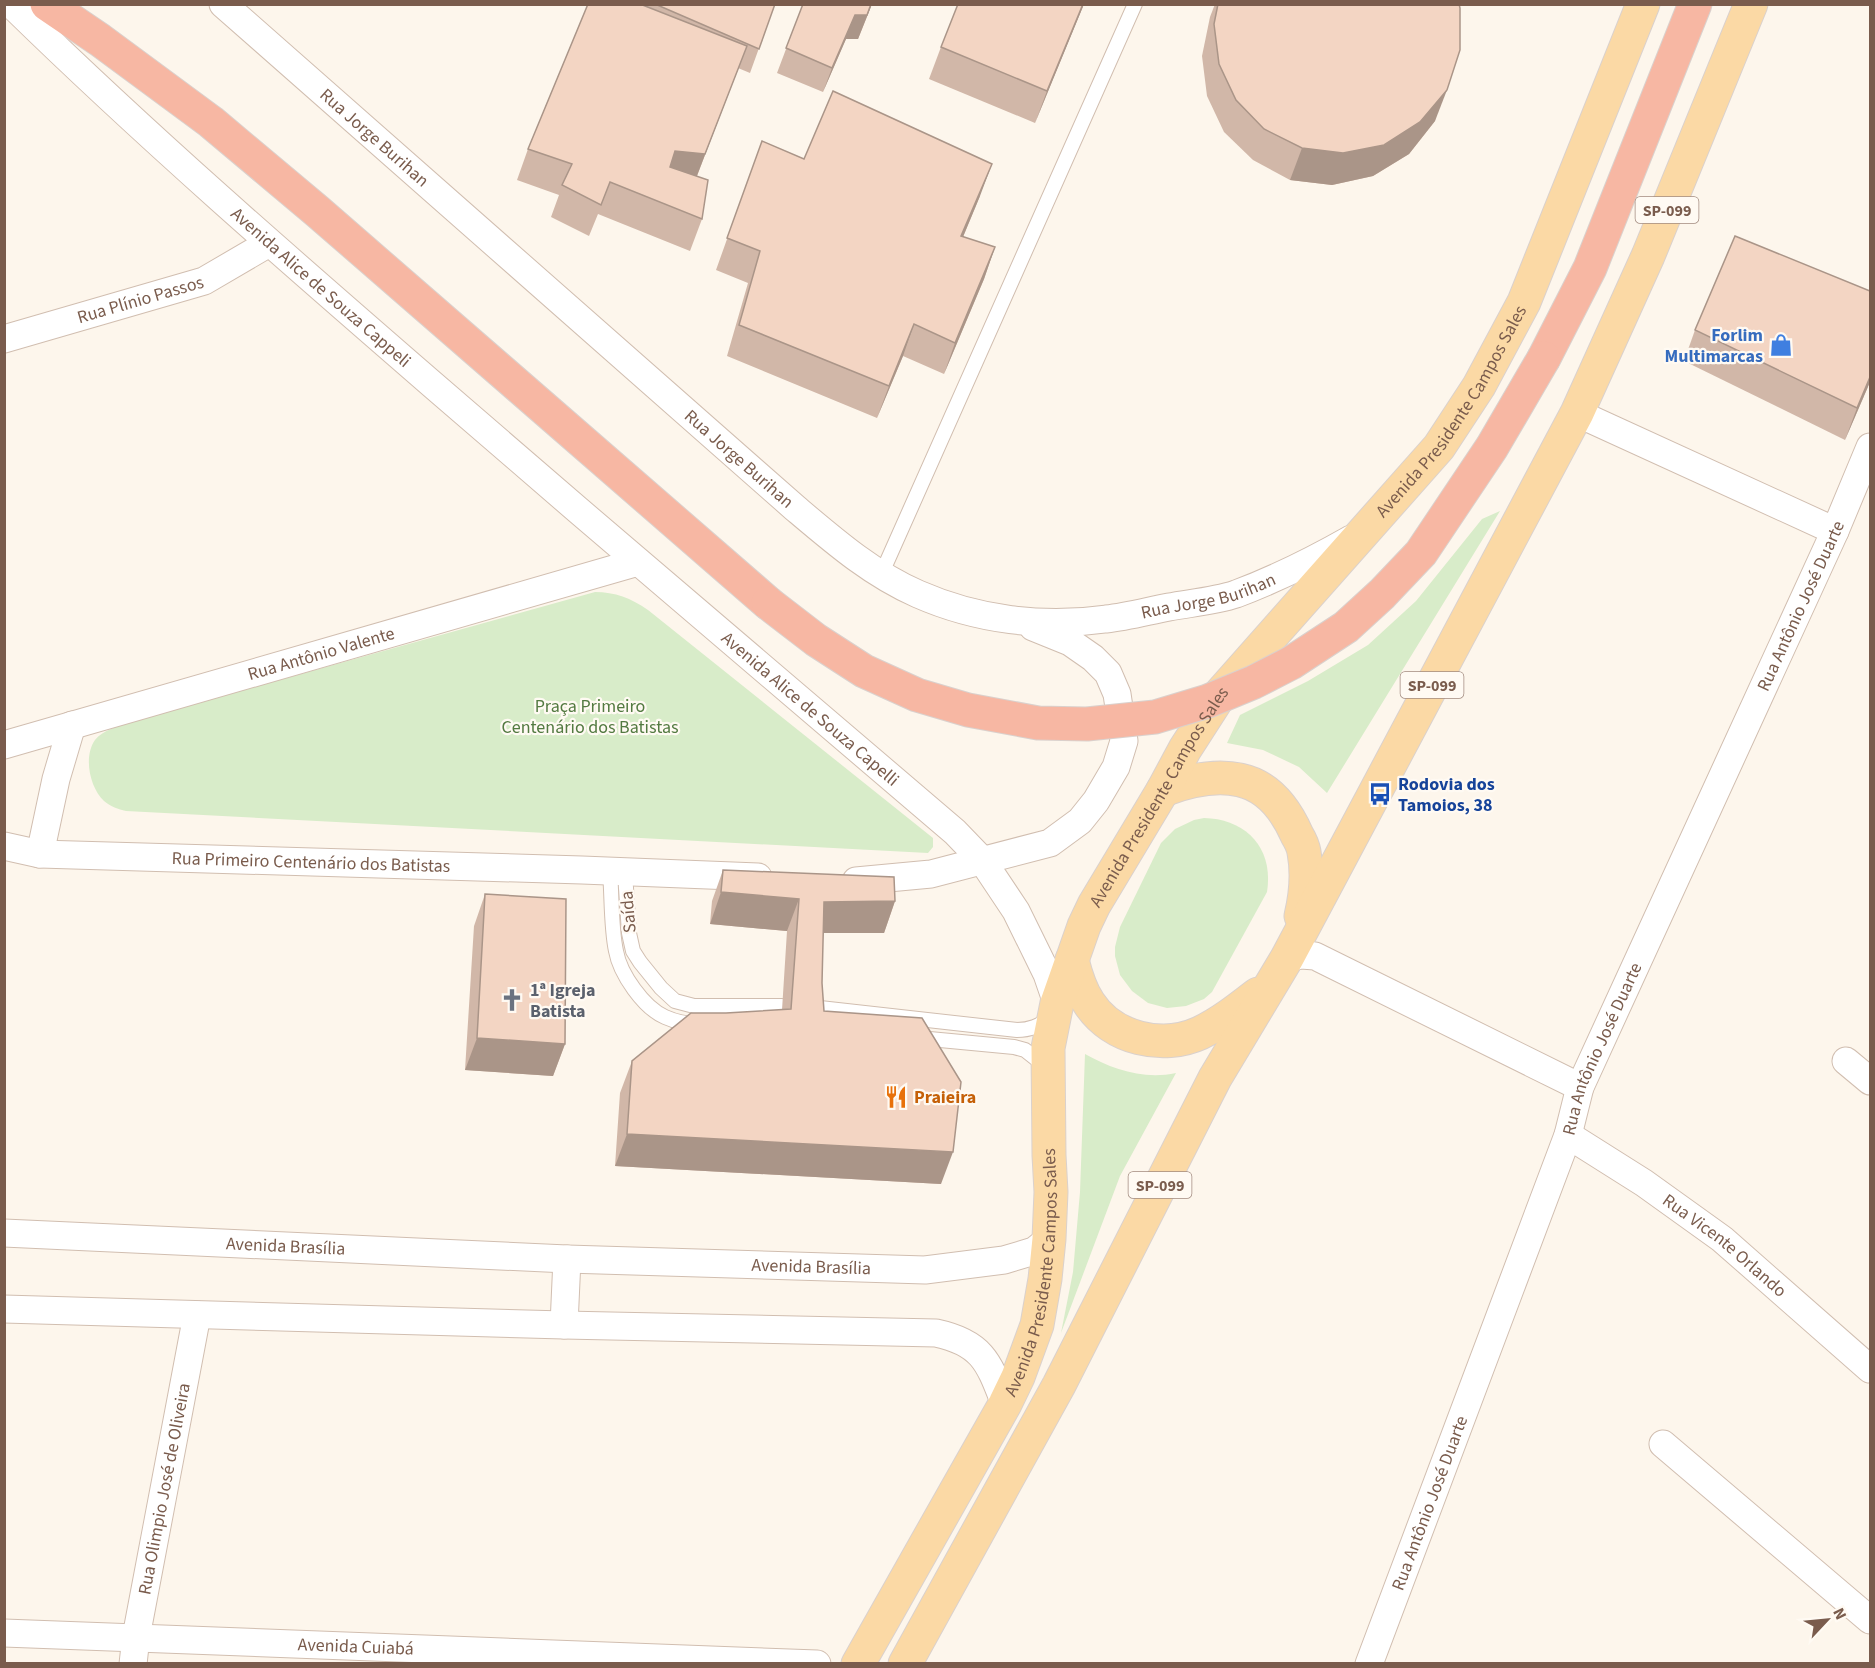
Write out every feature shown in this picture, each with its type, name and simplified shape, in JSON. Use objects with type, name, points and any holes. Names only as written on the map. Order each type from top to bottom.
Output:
[{"type":"highway","points":[[47,4],[100,40],[211,123],[317,211],[768,603],[816,640],[864,671],[917,695],[968,710],[1038,723],[1087,724],[1155,717],[1208,701],[1254,682],[1291,663],[1346,627],[1421,553],[1492,447],[1544,358],[1590,268],[1695,4]]},
{"type":"main road","name":"Avenida Presidente Campos Sales","points":[[858,1664],[1005,1404],[1018,1377],[1037,1325],[1049,1239],[1051,1192],[1048,1048],[1055,1009],[1094,904],[1185,749],[1221,693],[1439,447],[1479,386],[1524,302],[1643,4]]},
{"type":"main road","name":"SP-099","points":[[905,1664],[1059,1385],[1215,1078],[1287,958],[1577,413],[1648,256],[1751,4]]},
{"type":"main road","name":"SP-099","points":[[1163,790],[1186,782],[1215,778],[1239,780],[1260,787],[1279,803],[1293,824],[1304,849],[1307,872],[1305,898],[1287,958]]},
{"type":"main road","name":"SP-099","points":[[1072,960],[1078,984],[1090,1005],[1101,1016],[1130,1036],[1156,1041],[1185,1038],[1199,1033],[1219,1022],[1267,988]]},
{"type":"street","name":"Avenida Alice de Souza Cappeli","points":[[11,4],[269,243],[638,562]]},
{"type":"street","name":"Rua Jorge Burihan","points":[[223,4],[835,542],[880,575],[919,594],[961,610],[1018,621],[1063,623],[1107,619],[1233,595],[1297,569],[1360,534]]},
{"type":"street","name":"Rua Plínio Passos","points":[[4,339],[204,281],[269,243]]},
{"type":"street","points":[[1577,413],[1834,531]]},
{"type":"street","name":"Rua Antônio José Duarte","points":[[1370,1664],[1568,1135],[1580,1087],[1834,531],[1870,447]]},
{"type":"street","name":"Rua Antônio Valente","points":[[4,744],[638,562]]},
{"type":"street","name":"Avenida Alice de Souza Capelli","points":[[638,562],[955,832],[982,860],[1024,927],[1047,974],[1055,1009]]},
{"type":"street","points":[[832,880],[855,881],[931,874],[1050,843],[1080,821],[1096,801],[1116,767],[1124,741],[1117,694],[1108,674],[1093,658],[1070,642],[1018,621]]},
{"type":"street","points":[[40,854],[56,779],[72,725]]},
{"type":"street","name":"Rua Primeiro Centenário dos Batistas","points":[[4,846],[40,854],[786,878]]},
{"type":"street","points":[[1287,958],[1301,955],[1314,956],[1580,1087]]},
{"type":"street","points":[[1846,1061],[1870,1081]]},
{"type":"street","name":"Rua Vicente Orlando","points":[[1568,1135],[1644,1183],[1722,1239],[1870,1369]]},
{"type":"street","name":"Avenida Brasília","points":[[4,1233],[567,1259],[925,1270],[1004,1260],[1034,1251],[1049,1239]]},
{"type":"street","points":[[564,1325],[567,1259]]},
{"type":"street","points":[[4,1309],[936,1333],[954,1336],[976,1348],[992,1369],[1005,1404]]},
{"type":"street","name":"Rua Olimpio José de Oliveira","points":[[133,1664],[136,1637],[198,1315]]},
{"type":"street","points":[[1663,1444],[1870,1620]]},
{"type":"street","name":"Avenida Cuiabá","points":[[4,1633],[817,1664]]},
{"type":"lane","points":[[880,575],[1135,4]]},
{"type":"lane","points":[[618,872],[615,950],[627,978],[645,1003],[664,1017],[692,1024],[714,1024]]},
{"type":"lane","name":"Saída","points":[[618,872],[633,951],[654,980],[675,1000],[694,1006],[782,1006]]},
{"type":"lane","points":[[811,1007],[1017,1030],[1028,1030],[1040,1026],[1055,1009]]},
{"type":"lane","points":[[910,1037],[1014,1047],[1025,1050],[1047,1069]]},
{"type":"green space","points":[[1500,511],[1327,793],[1299,767],[1263,750],[1227,743],[1240,715],[1308,681],[1368,645],[1416,601],[1482,519]]},
{"type":"green space","name":"Praça Primeiro Centenário dos Batistas","points":[[595,592],[623,596],[648,610],[933,838],[933,847],[928,853],[126,811],[109,805],[95,788],[89,763],[91,747],[95,740],[106,731],[128,722]]},
{"type":"green space","points":[[1204,818],[1233,824],[1254,839],[1266,862],[1267,892],[1212,992],[1204,999],[1186,1006],[1167,1008],[1148,1003],[1132,991],[1120,975],[1115,947],[1120,927],[1161,843],[1175,829]]},
{"type":"green space","points":[[1085,1054],[1128,1072],[1152,1075],[1176,1073],[1120,1176],[1061,1333],[1073,1272],[1080,1192]]},
{"type":"building","points":[[588,4],[640,4],[747,46],[705,154],[675,151],[670,167],[708,180],[702,219],[610,182],[601,205],[562,185],[572,164],[528,149]]},
{"type":"building","points":[[655,4],[775,4],[759,49]]},
{"type":"building","points":[[803,4],[871,4],[867,15],[855,15],[832,68],[786,48]]},
{"type":"building","points":[[958,4],[1083,4],[1047,91],[941,47]]},
{"type":"building","points":[[1218,4],[1459,4],[1460,50],[1447,90],[1420,122],[1384,145],[1343,153],[1302,148],[1264,129],[1236,100],[1219,64],[1214,24]]},
{"type":"building","points":[[833,91],[992,164],[961,236],[995,247],[955,343],[914,324],[889,386],[739,325],[760,251],[727,238],[762,141],[804,159]]},
{"type":"building","name":"Forlim Multimarcas","points":[[1735,236],[1870,291],[1870,377],[1857,408],[1695,330]]},
{"type":"building","points":[[723,870],[894,877],[895,901],[824,902],[822,983],[824,1011],[922,1018],[961,1082],[953,1152],[627,1134],[632,1061],[691,1013],[791,1009],[799,899],[721,892]]},
{"type":"building","name":"1ª Igreja Batista","points":[[485,894],[566,899],[565,1044],[477,1038]]},
{"type":"place","name":"Forlim Multimarcas","points":[[1781,345]]},
{"type":"place","name":"Rodovia dos Tamoios, 38","points":[[1380,794]]},
{"type":"place","name":"1ª Igreja Batista","points":[[512,1000]]},
{"type":"place","name":"Praieira","points":[[896,1097]]}]
